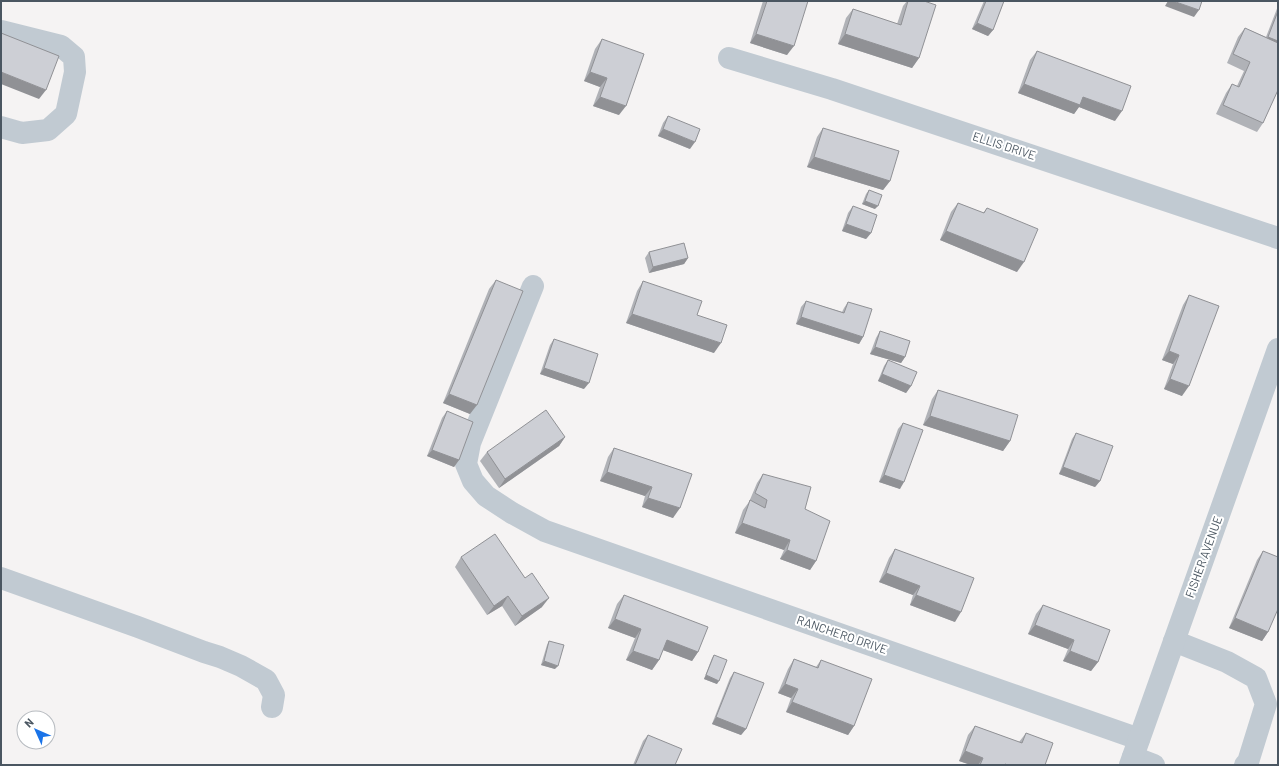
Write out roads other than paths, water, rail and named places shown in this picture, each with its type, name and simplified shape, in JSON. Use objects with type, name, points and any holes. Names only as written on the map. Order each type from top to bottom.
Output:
[{"type":"street","points":[[1,31],[61,46],[74,57],[75,72],[66,114],[48,130],[22,133],[1,127]]},
{"type":"street","name":"ELLIS DRIVE","points":[[729,58],[832,89],[1278,238]]},
{"type":"street","name":"RANCHERO DRIVE","points":[[533,286],[470,443],[466,464],[473,481],[486,496],[512,514],[545,531],[1134,754],[1154,765]]},
{"type":"street","name":"FISHER AVENUE","points":[[1134,754],[1278,349]]},
{"type":"street","points":[[1,578],[220,657],[241,666],[266,680],[274,696],[272,707]]},
{"type":"street","points":[[1174,641],[1227,662],[1256,678],[1266,704],[1248,762],[1245,765]]}]
